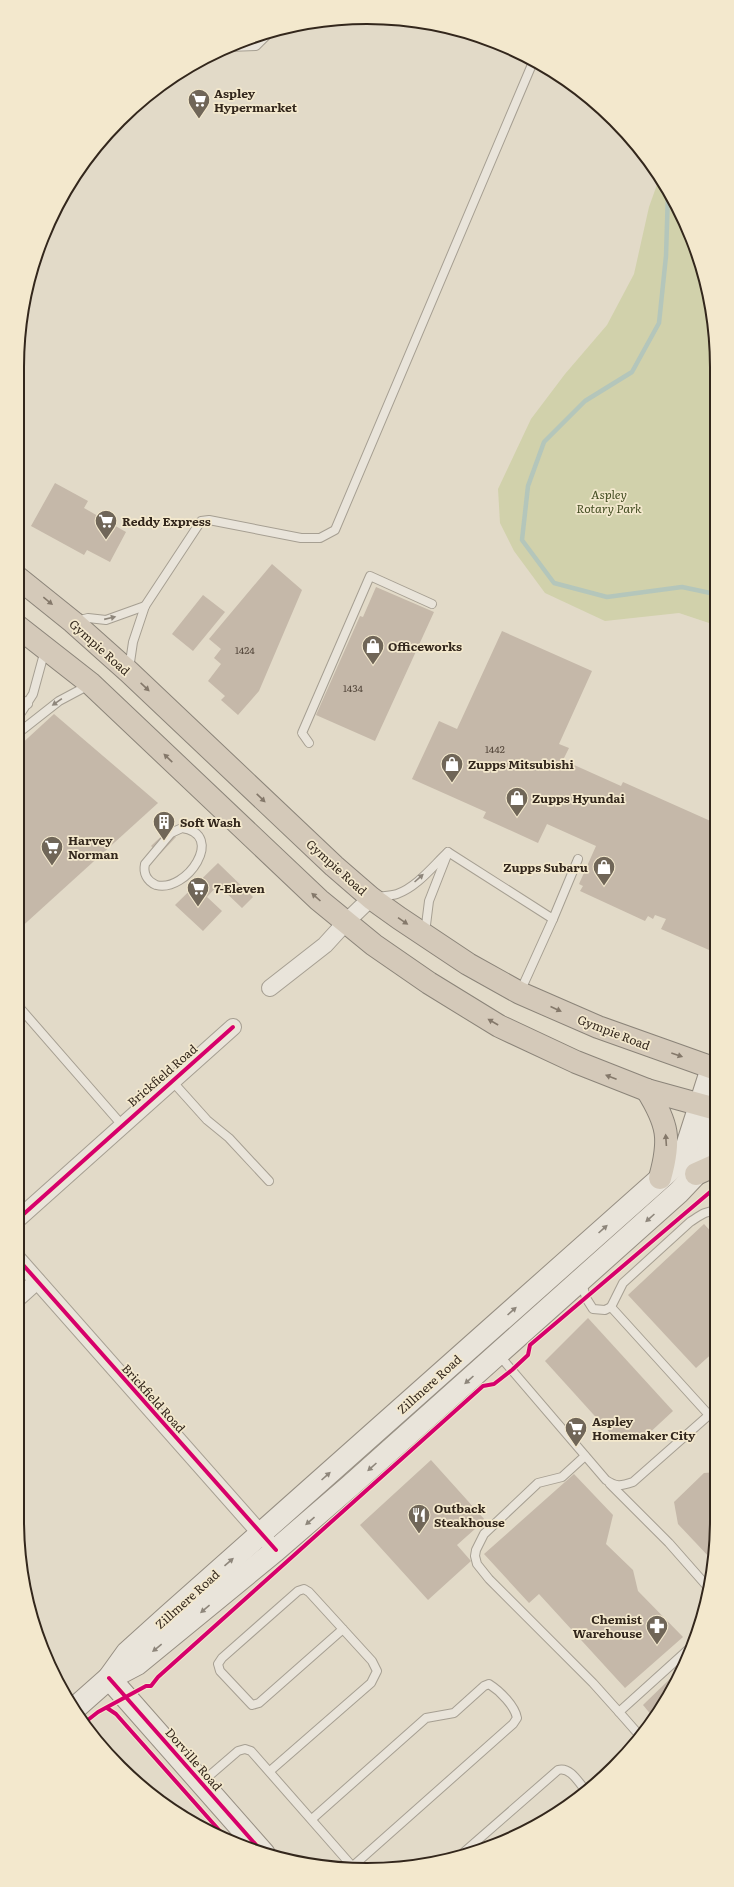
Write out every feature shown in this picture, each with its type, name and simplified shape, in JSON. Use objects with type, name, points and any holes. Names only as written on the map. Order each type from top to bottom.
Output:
[{"type":"highway","name":"Gympie Road","points":[[24,583],[73,622],[129,672],[278,813],[371,898],[468,964],[520,993],[598,1027],[710,1067]]},
{"type":"highway","points":[[24,631],[46,646],[91,684],[305,887],[346,922],[428,983],[499,1026],[576,1062],[647,1090],[708,1108]]},
{"type":"highway","points":[[647,1090],[661,1113],[666,1132],[667,1153],[660,1178]]},
{"type":"highway","points":[[696,1174],[710,1168]]},
{"type":"main road","name":"Zillmere Road","points":[[582,1267],[660,1178],[679,1162],[708,1108],[710,1095]]},
{"type":"main road","name":"Zillmere Road","points":[[78,1705],[109,1678],[127,1653],[261,1534],[490,1346],[582,1267],[678,1192],[696,1174],[710,1143]]},
{"type":"main road","name":"Zillmere Road","points":[[109,1678],[137,1664],[276,1550],[490,1346]]},
{"type":"main road","name":"Dorville Road","points":[[109,1678],[256,1844]]},
{"type":"street","points":[[270,988],[314,955],[371,898]]},
{"type":"street","name":"Brickfield Road","points":[[24,1214],[122,1124],[233,1027]]},
{"type":"street","name":"Brickfield Road","points":[[24,1266],[276,1550]]},
{"type":"street","points":[[24,1293],[37,1281]]},
{"type":"lane","points":[[245,46],[256,46],[261,41]]},
{"type":"lane","points":[[129,672],[134,642],[145,606],[201,521],[209,520],[301,538],[320,538],[335,530],[531,66]]},
{"type":"lane","points":[[309,743],[302,733],[370,576],[432,604]]},
{"type":"lane","points":[[73,622],[88,618],[106,620],[145,606]]},
{"type":"lane","points":[[24,709],[34,694],[46,646]]},
{"type":"lane","points":[[24,728],[59,701],[91,684]]},
{"type":"lane","points":[[24,701],[28,704]]},
{"type":"lane","points":[[182,828],[192,831],[197,835],[203,845],[194,868],[180,880],[161,887],[152,883],[148,879],[144,869],[148,859],[156,850],[172,833],[182,828]]},
{"type":"lane","points":[[371,898],[398,894],[416,882],[448,852]]},
{"type":"lane","points":[[448,852],[553,919]]},
{"type":"lane","points":[[425,936],[429,901],[448,852]]},
{"type":"lane","points":[[520,993],[578,859]]},
{"type":"lane","points":[[24,1013],[122,1124]]},
{"type":"lane","points":[[172,1081],[207,1120],[229,1138],[268,1181]]},
{"type":"lane","points":[[582,1267],[586,1298],[593,1308],[605,1310],[611,1307],[624,1283],[690,1222],[710,1211]]},
{"type":"lane","points":[[606,1480],[614,1486],[633,1482],[709,1415],[611,1307]]},
{"type":"lane","points":[[490,1346],[606,1480],[669,1543],[704,1583]]},
{"type":"lane","points":[[585,1456],[562,1477],[538,1483],[484,1534],[476,1550],[475,1556],[477,1564],[489,1579],[593,1683],[637,1732]]},
{"type":"lane","points":[[270,1771],[371,1683],[377,1671],[372,1661],[343,1629],[309,1592],[304,1589],[298,1591],[222,1658],[218,1664],[220,1671],[252,1705],[259,1703],[343,1629]]},
{"type":"lane","points":[[619,1712],[683,1653]]},
{"type":"lane","points":[[312,1819],[426,1718],[454,1713],[484,1686],[489,1684],[499,1692],[516,1712],[518,1718],[513,1724],[356,1862]]},
{"type":"lane","points":[[201,1783],[238,1751],[245,1749],[252,1751],[349,1862]]},
{"type":"lane","points":[[470,1847],[558,1770],[563,1768],[568,1770],[582,1787]]},
{"type":"green space","name":"Aspley Rotary Park","points":[[657,184],[675,215],[692,257],[707,322],[710,367],[710,623],[679,613],[605,621],[545,593],[514,551],[500,523],[498,489],[531,419],[565,374],[607,325],[634,274],[649,207]]},
{"type":"building","points":[[55,483],[88,501],[84,508],[126,532],[110,562],[87,550],[84,555],[31,526]]},
{"type":"building","points":[[272,564],[302,590],[259,691],[238,715],[221,700],[225,696],[208,681],[221,664],[214,658],[221,649],[209,639]]},
{"type":"building","name":"Officeworks","points":[[376,587],[434,612],[375,741],[316,715],[360,616],[363,617]]},
{"type":"building","points":[[203,595],[225,612],[193,651],[172,634]]},
{"type":"building","points":[[502,631],[592,671],[559,744],[569,748],[563,760],[621,786],[623,782],[710,821],[710,950],[661,929],[666,919],[655,915],[653,919],[648,916],[645,921],[580,891],[583,886],[579,884],[596,846],[547,824],[538,843],[483,818],[486,812],[412,779],[439,721],[457,729]]},
{"type":"building","name":"Harvey Norman","points":[[54,714],[158,803],[24,925],[24,742]]},
{"type":"building","name":"Soft Wash","points":[[168,830],[176,837],[160,854],[151,846]]},
{"type":"building","points":[[218,863],[253,897],[242,908],[218,885],[207,897],[222,911],[203,931],[175,905]]},
{"type":"building","points":[[704,1224],[710,1230],[710,1355],[696,1368],[628,1295]]},
{"type":"building","points":[[588,1318],[673,1411],[645,1437],[612,1435],[545,1361]]},
{"type":"building","name":"Outback Steakhouse","points":[[431,1460],[485,1520],[457,1545],[471,1561],[428,1600],[360,1525]]},
{"type":"building","points":[[704,1473],[710,1473],[710,1520],[708,1556],[678,1524],[674,1502]]},
{"type":"building","points":[[574,1474],[613,1515],[606,1544],[633,1570],[638,1591],[683,1637],[625,1688],[539,1594],[529,1603],[484,1554]]},
{"type":"building","points":[[673,1676],[650,1714],[643,1705]]},
{"type":"waterway","points":[[668,202],[666,256],[659,323],[632,372],[585,401],[544,442],[528,486],[522,540],[554,583],[607,597],[682,587],[710,593]]},
{"type":"cycle path","points":[[24,1214],[233,1027]]},
{"type":"cycle path","points":[[88,1720],[98,1712],[146,1686],[151,1686],[158,1677],[483,1386],[494,1384],[512,1370],[528,1355],[530,1345],[710,1192]]},
{"type":"cycle path","points":[[24,1266],[276,1550]]},
{"type":"cycle path","points":[[109,1678],[256,1844]]},
{"type":"cycle path","points":[[107,1708],[116,1714],[219,1830]]},
{"type":"place","name":"Aspley Hypermarket","points":[[199,120]]},
{"type":"place","name":"Reddy Express","points":[[106,540]]},
{"type":"place","name":"Officeworks","points":[[373,666]]},
{"type":"place","name":"Zupps Mitsubishi","points":[[452,784]]},
{"type":"place","name":"Zupps Hyundai","points":[[517,818]]},
{"type":"place","name":"Soft Wash","points":[[164,842]]},
{"type":"place","name":"Harvey Norman","points":[[52,866]]},
{"type":"place","name":"Zupps Subaru","points":[[604,886]]},
{"type":"place","name":"7-Eleven","points":[[198,908]]},
{"type":"place","name":"Aspley Homemaker City","points":[[576,1448]]},
{"type":"place","name":"Outback Steakhouse","points":[[419,1534]]},
{"type":"place","name":"Chemist Warehouse","points":[[657,1646]]}]
